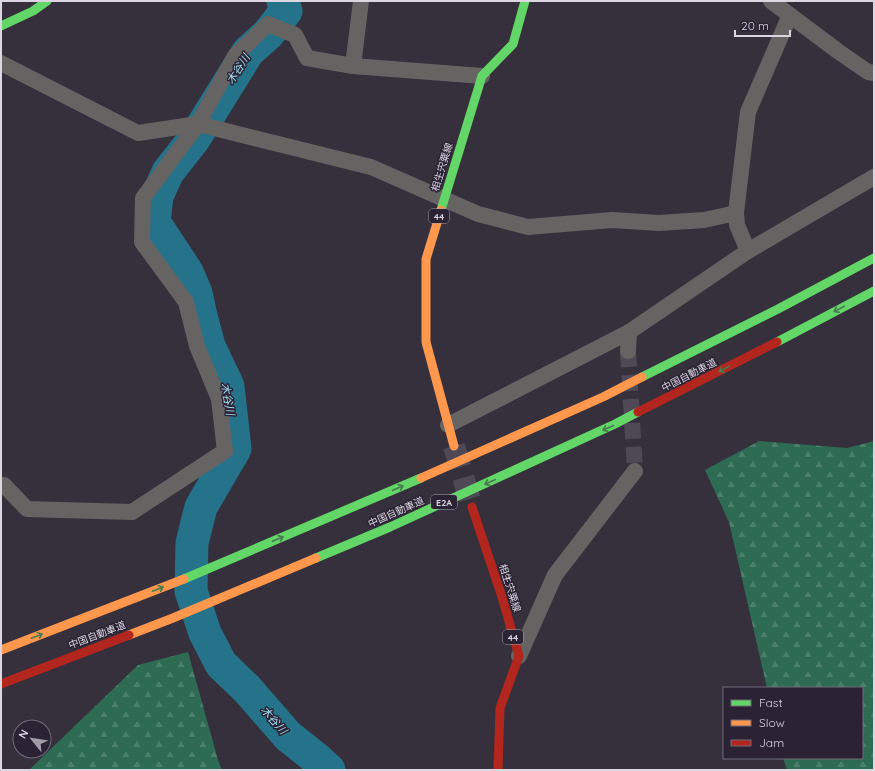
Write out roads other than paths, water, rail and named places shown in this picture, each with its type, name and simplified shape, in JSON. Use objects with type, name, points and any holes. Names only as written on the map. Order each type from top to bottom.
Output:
[{"type":"main road","points":[[1,26],[33,11],[47,1]]},
{"type":"main road","name":"相生宍粟線","points":[[454,446],[426,342],[426,258],[482,76],[513,44],[525,1]]},
{"type":"main road","name":"中国自動車道","points":[[1,650],[169,585],[381,496],[595,400],[778,309],[874,258]]},
{"type":"main road","name":"中国自動車道","points":[[1,684],[173,618],[390,527],[616,424],[874,291]]},
{"type":"main road","name":"相生宍粟線","points":[[472,508],[502,597],[519,656]]},
{"type":"main road","name":"44","points":[[498,770],[500,708],[519,656]]},
{"type":"street","points":[[354,66],[361,1]]},
{"type":"street","points":[[771,1],[856,64],[868,72],[874,73]]},
{"type":"street","points":[[748,251],[737,225],[736,213],[748,112],[790,15]]},
{"type":"street","points":[[1,485],[4,485],[27,509],[132,512],[225,451],[219,399],[197,346],[186,302],[142,242],[143,198],[198,124],[235,56],[268,24],[295,35],[307,58],[354,66],[482,76]]},
{"type":"street","points":[[1,63],[138,133],[198,124],[371,167],[478,214],[528,227],[612,220],[660,223],[704,220],[736,213]]},
{"type":"street","points":[[448,425],[629,332],[748,251],[874,177]]},
{"type":"street","points":[[628,351],[629,332]]},
{"type":"street","points":[[519,656],[555,575],[635,471]]},
{"type":"waterway","name":"木谷川","points":[[283,1],[286,11],[268,34],[248,52],[194,139],[168,172],[157,196],[154,222],[187,272],[196,293],[209,346],[228,386],[235,449],[201,507],[192,543],[191,591],[205,633],[221,664],[247,689],[288,736],[329,770]]},
{"type":"tunnel","points":[[628,351],[635,471]]},
{"type":"tunnel","points":[[454,446],[472,507]]}]
